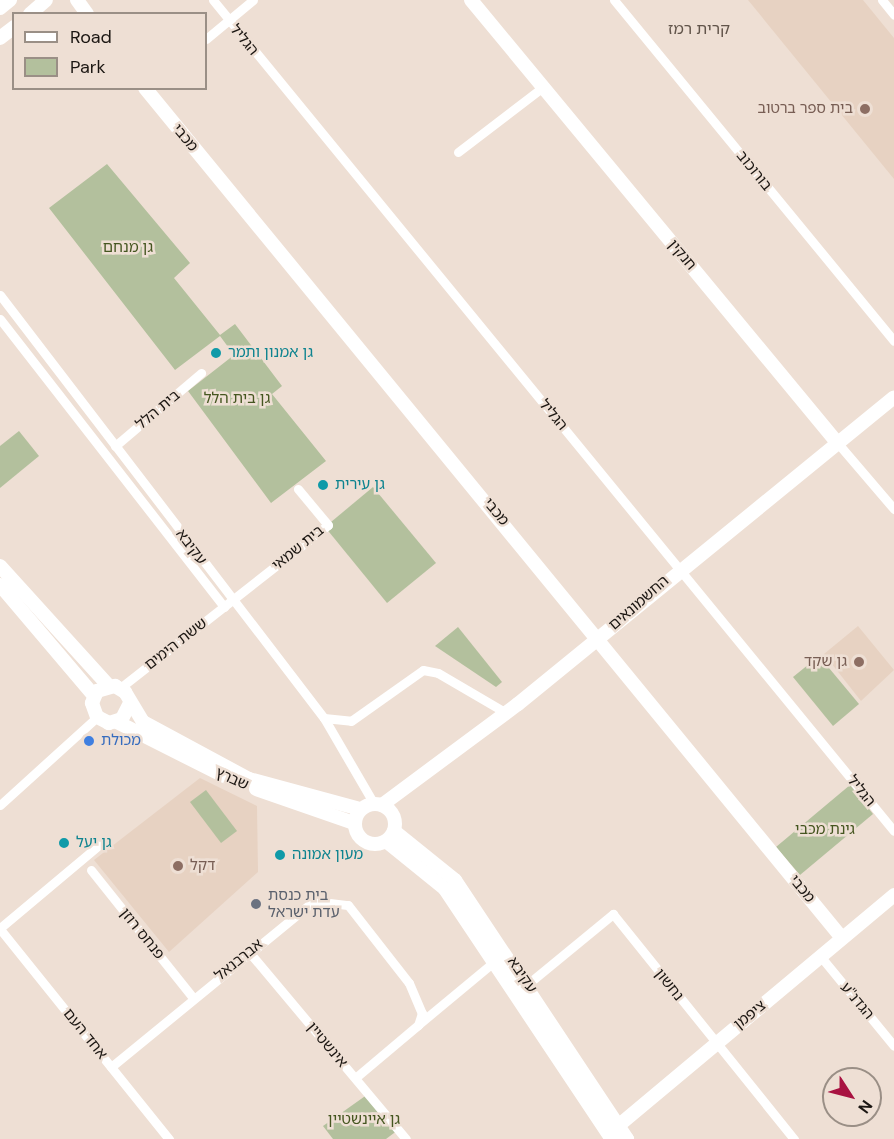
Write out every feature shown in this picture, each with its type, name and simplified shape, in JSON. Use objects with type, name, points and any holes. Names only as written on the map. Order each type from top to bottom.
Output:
[{"type":"street","points":[[32,12],[46,0]]},
{"type":"street","name":"הגליל","points":[[213,0],[894,831]]},
{"type":"street","points":[[207,38],[253,0]]},
{"type":"street","name":"חנקין","points":[[471,0],[894,509]]},
{"type":"street","name":"בורוכוב","points":[[614,0],[894,341]]},
{"type":"street","points":[[882,0],[894,15]]},
{"type":"street","points":[[0,38],[12,29]]},
{"type":"street","points":[[458,152],[543,87]]},
{"type":"street","name":"מכבי","points":[[147,90],[842,938]]},
{"type":"street","name":"עקיבא","points":[[0,295],[115,446],[228,604]]},
{"type":"street","name":"עקיבא","points":[[0,319],[228,604],[324,718],[378,804]]},
{"type":"street","name":"בית הלל","points":[[115,446],[201,373]]},
{"type":"street","name":"החשמונאים","points":[[378,804],[598,638],[835,440],[894,397]]},
{"type":"street","name":"בית שמאי","points":[[228,604],[328,525],[298,489]]},
{"type":"street","points":[[0,566],[115,687],[129,705],[117,722],[97,717]]},
{"type":"street","points":[[0,585],[94,696],[97,717]]},
{"type":"street","name":"ששת הימים","points":[[115,687],[228,604]]},
{"type":"street","points":[[324,718],[351,721],[423,669],[503,711]]},
{"type":"street","points":[[94,696],[115,687]]},
{"type":"street","name":"שברץ","points":[[129,705],[143,722],[249,779],[360,809]]},
{"type":"street","points":[[0,805],[97,717]]},
{"type":"street","name":"שברץ","points":[[117,722],[246,786],[354,823]]},
{"type":"street","points":[[378,804],[393,816],[390,836],[364,842],[354,823],[360,809],[378,804]]},
{"type":"street","name":"עקיבא","points":[[390,836],[445,889],[496,960],[603,1126],[613,1136]]},
{"type":"street","name":"עקיבא","points":[[390,836],[455,880],[529,983],[613,1136]]},
{"type":"street","points":[[0,928],[99,845]]},
{"type":"street","name":"פנחס רוזן","points":[[91,870],[193,998]]},
{"type":"street","name":"ציפמן","points":[[613,1136],[716,1043],[894,896]]},
{"type":"street","name":"אברבנאל","points":[[111,1067],[314,901],[348,905],[409,984],[422,1013],[418,1025]]},
{"type":"street","name":"נחשון","points":[[529,983],[613,914],[794,1139]]},
{"type":"street","name":"אחד העם","points":[[0,928],[169,1139]]},
{"type":"street","name":"אינשטיין","points":[[249,952],[406,1139]]},
{"type":"street","name":"הגדנ''ע","points":[[820,957],[894,1046]]},
{"type":"street","points":[[355,1078],[496,960]]},
{"type":"street","points":[[613,1136],[627,1139]]},
{"type":"shaded area","name":"בית ספר ברטוב","points":[[748,0],[863,0],[894,38],[894,179]]},
{"type":"shaded area","name":"גן שקד","points":[[858,626],[894,670],[861,701],[824,654]]},
{"type":"shaded area","name":"דקל","points":[[200,778],[257,806],[258,872],[169,952],[94,860]]},
{"type":"green space","points":[[107,164],[190,263],[174,278],[220,335],[235,324],[282,386],[272,394],[326,461],[271,503],[188,391],[234,355],[220,336],[175,370],[49,208]]},
{"type":"green space","points":[[19,431],[39,456],[0,488],[0,446]]},
{"type":"green space","points":[[373,487],[436,563],[387,603],[325,527]]},
{"type":"green space","points":[[458,627],[502,682],[496,687],[435,646]]},
{"type":"green space","points":[[819,656],[859,704],[833,726],[793,677]]},
{"type":"green space","name":"גינת מכבי","points":[[850,785],[873,814],[800,875],[776,847]]},
{"type":"green space","points":[[206,790],[237,831],[221,843],[190,802]]},
{"type":"green space","name":"גן איינשטיין","points":[[368,1094],[398,1130],[386,1139],[333,1139],[323,1126]]},
{"type":"place","name":"בית ספר ברטוב","points":[[865,109]]},
{"type":"place","name":"גן אמנון ותמר","points":[[216,353]]},
{"type":"place","name":"גן עירית","points":[[323,485]]},
{"type":"place","name":"גן שקד","points":[[859,662]]},
{"type":"place","name":"מכולת","points":[[89,741]]},
{"type":"place","name":"גן יעל","points":[[64,843]]},
{"type":"place","name":"מעון אמונה","points":[[280,855]]},
{"type":"place","name":"דקל","points":[[178,866]]},
{"type":"place","name":"בית כנסת עדת ישראל","points":[[256,904]]},
{"type":"district","name":"קרית רמז","points":[[699,29]]},
{"type":"park label","name":"גן מנחם","points":[[128,248]]},
{"type":"park label","name":"גן בית הלל","points":[[237,399]]}]
